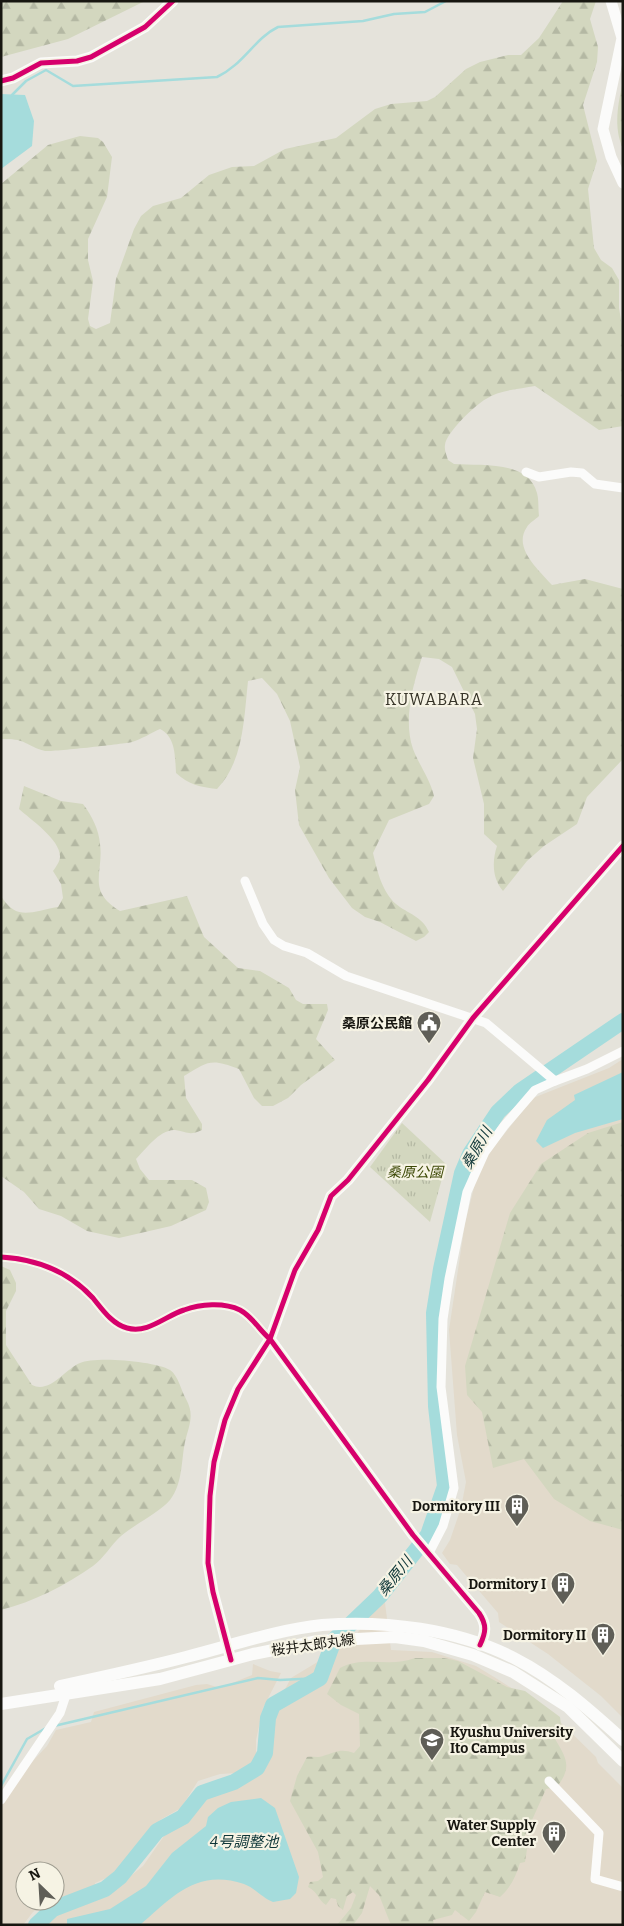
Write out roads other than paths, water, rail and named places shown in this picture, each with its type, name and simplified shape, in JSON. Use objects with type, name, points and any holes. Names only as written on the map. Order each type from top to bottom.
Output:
[{"type":"main road","name":"桜井太郎丸線","points":[[1,1704],[68,1689],[227,1646],[322,1625],[374,1624],[417,1628],[480,1645],[513,1657],[579,1699],[623,1740]]},
{"type":"main road","name":"桜井太郎丸線","points":[[1,1698],[160,1679],[231,1660],[318,1642],[395,1637],[424,1641],[473,1655],[514,1672],[568,1707],[623,1761]]},
{"type":"street","points":[[1,81],[13,78],[41,63],[77,61],[91,56],[145,27],[173,1]]},
{"type":"street","points":[[611,1],[622,38],[603,129],[611,157],[623,183]]},
{"type":"street","points":[[526,472],[539,477],[571,472],[582,473],[595,484],[611,488],[623,488]]},
{"type":"street","points":[[231,1660],[213,1592],[208,1564],[210,1496],[214,1462],[225,1420],[238,1389],[270,1339],[295,1270],[318,1230],[331,1196],[348,1180],[398,1119],[473,1018],[623,846]]},
{"type":"street","points":[[245,881],[263,924],[274,940],[284,946],[307,953],[346,976],[486,1023],[553,1079]]},
{"type":"street","points":[[427,1551],[433,1548],[443,1526],[454,1488],[442,1395],[443,1319],[449,1279],[467,1192],[485,1152],[504,1126],[535,1090],[553,1079],[587,1068],[623,1051]]},
{"type":"street","points":[[1,1257],[35,1262],[74,1280],[108,1316],[124,1328],[140,1329],[183,1310],[194,1308],[230,1306],[248,1316],[270,1339],[415,1537],[480,1613],[485,1623],[486,1632],[480,1645]]},
{"type":"street","points":[[1,1800],[60,1713],[68,1689]]},
{"type":"street","points":[[550,1781],[599,1833],[595,1879],[623,1888]]},
{"type":"water","points":[[1,94],[25,95],[34,121],[32,146],[1,169]]},
{"type":"water","points":[[623,1072],[623,1119],[575,1133],[543,1148],[536,1141],[547,1120],[575,1100],[574,1095]]},
{"type":"water","name":"4号調整池","points":[[261,1798],[275,1808],[299,1877],[296,1893],[290,1899],[273,1902],[244,1884],[227,1880],[212,1880],[186,1888],[140,1925],[67,1925],[67,1919],[110,1909],[146,1886],[172,1853],[206,1826],[208,1817],[218,1808],[231,1802]]},
{"type":"waterway","points":[[12,95],[26,81],[46,70],[73,86],[217,77],[234,66],[262,38],[278,27],[363,21],[394,14],[425,12],[446,1]]},
{"type":"waterway","name":"桑原川","points":[[36,1925],[53,1909],[105,1889],[120,1877],[157,1831],[183,1817],[202,1793],[234,1782],[257,1768],[265,1753],[268,1718],[273,1705],[320,1678],[334,1640],[380,1596],[428,1535],[445,1486],[436,1406],[434,1313],[441,1269],[462,1173],[470,1154],[498,1112],[520,1091],[623,1021]]},
{"type":"waterway","points":[[54,1726],[258,1678],[280,1680],[320,1678]]},
{"type":"waterway","points":[[1,1786],[27,1739],[46,1728]]},
{"type":"place","name":"桑原公民館","points":[[429,1044]]},
{"type":"place","name":"Dormitory III","points":[[517,1527]]},
{"type":"place","name":"Dormitory I","points":[[563,1605]]},
{"type":"place","name":"Dormitory II","points":[[603,1656]]},
{"type":"place","name":"Kyushu University Ito Campus","points":[[432,1761]]},
{"type":"place","name":"Water Supply Center","points":[[554,1854]]},
{"type":"district","name":"KUWABARA","points":[[434,699]]},
{"type":"park label","name":"桑原公園","points":[[415,1172]]}]
